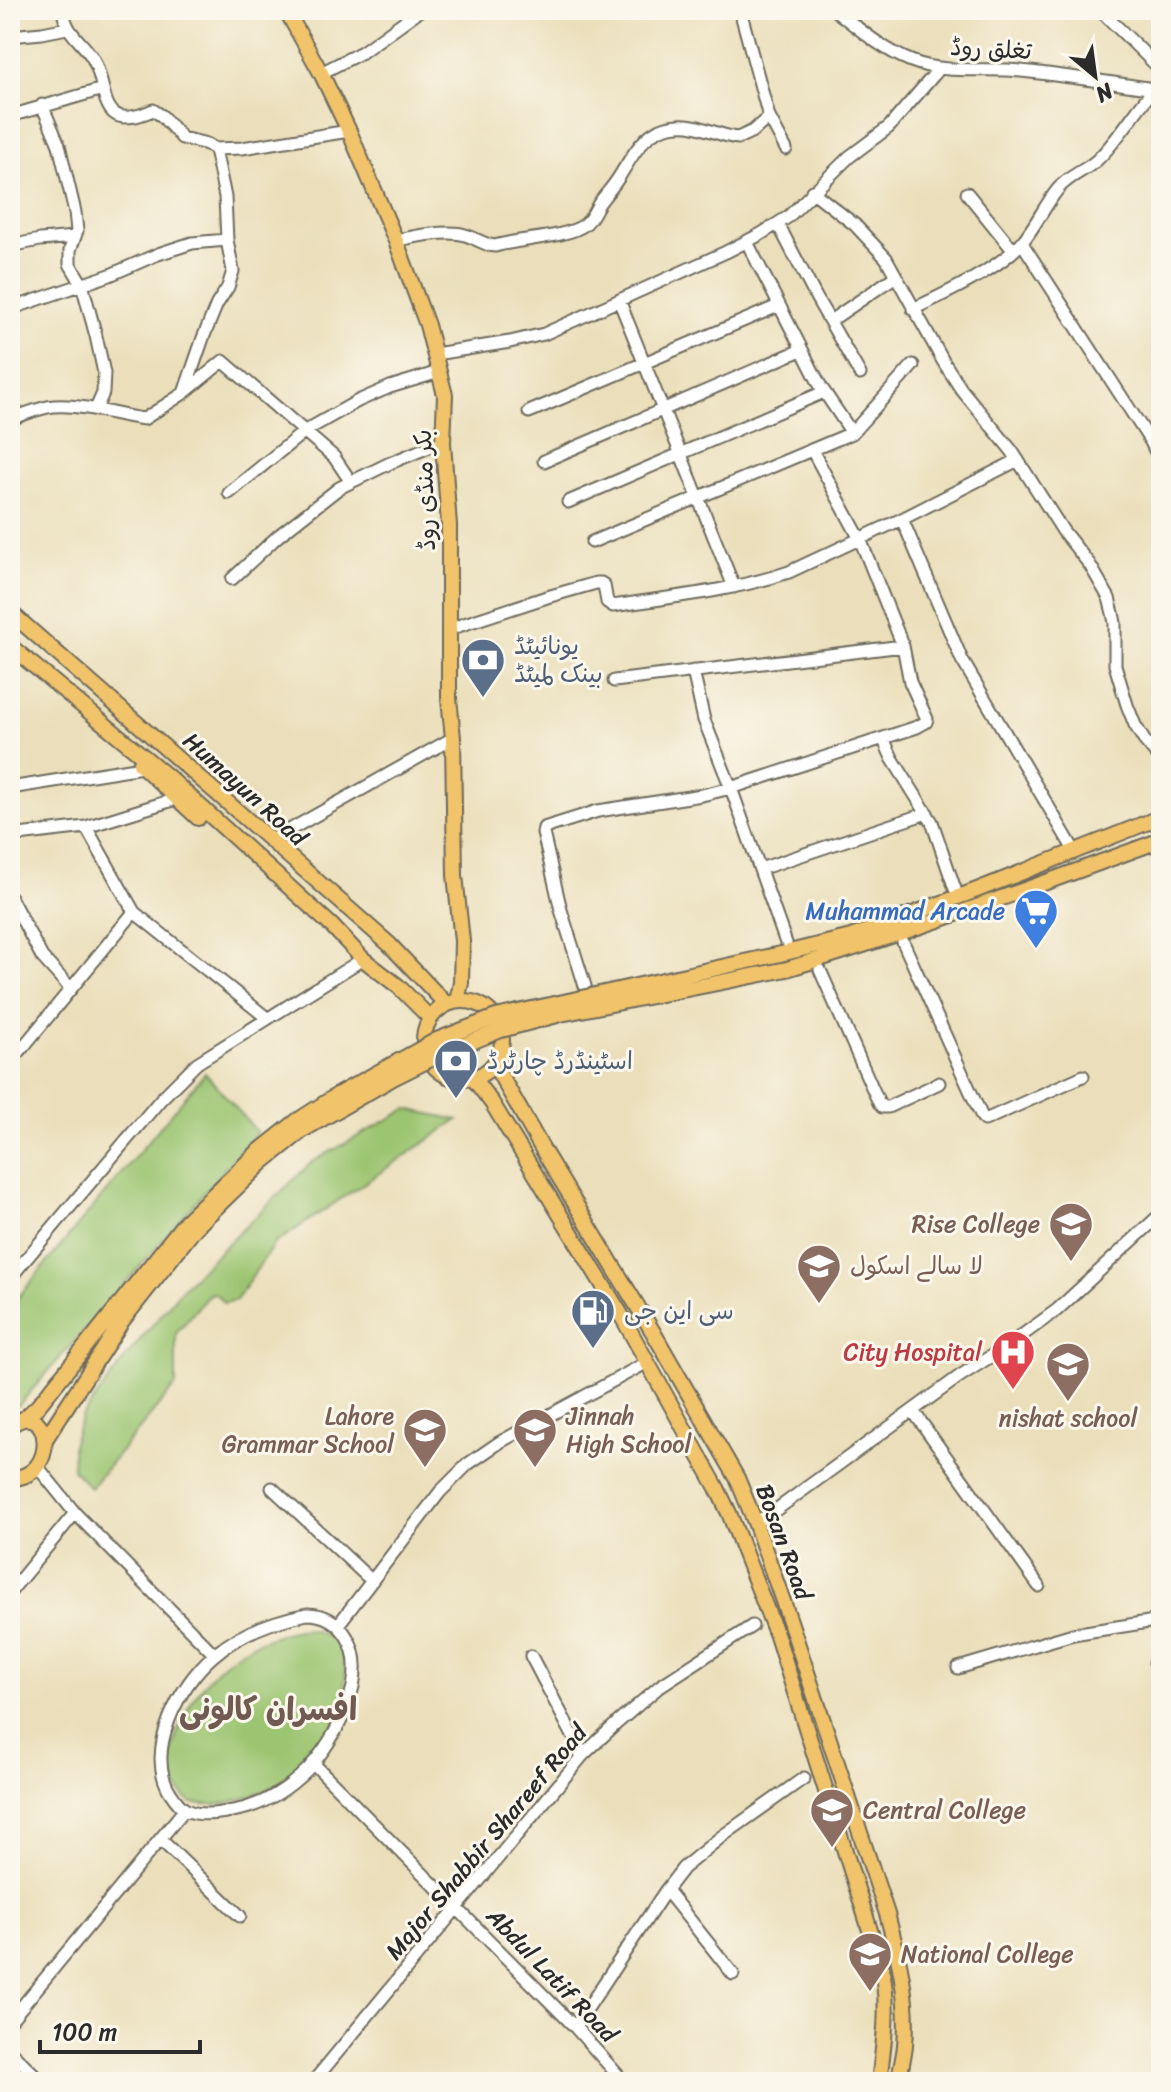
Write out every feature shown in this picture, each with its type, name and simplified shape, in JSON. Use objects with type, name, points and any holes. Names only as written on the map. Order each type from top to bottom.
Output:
[{"type":"main road","name":"بکر منڈی روڈ","points":[[286,10],[349,131],[396,241],[427,325],[445,395],[443,443],[449,525],[449,698],[453,738],[455,875],[462,941],[461,983],[452,1003]]},
{"type":"main road","name":"Humayun Road","points":[[10,612],[389,944],[452,1003]]},
{"type":"main road","name":"Humayun Road","points":[[10,646],[167,776],[430,1018]]},
{"type":"main road","points":[[112,729],[142,767],[176,799],[321,927],[363,959]]},
{"type":"main road","points":[[10,1426],[24,1419],[38,1406],[192,1224],[257,1153],[297,1121],[339,1094],[437,1040],[496,1017],[851,937],[1161,817]]},
{"type":"main road","points":[[11,1480],[21,1478],[37,1466],[43,1457],[46,1438],[122,1321],[192,1224],[303,1130],[393,1078],[501,1030],[582,1009],[787,969],[890,937],[1161,840]]},
{"type":"main road","points":[[468,1001],[494,1016],[502,1037],[494,1064],[473,1078],[446,1076],[435,1068],[424,1048],[423,1036],[430,1018],[452,1003],[468,1001]]},
{"type":"main road","name":"Bosan Road","points":[[494,1064],[737,1478],[755,1522],[900,1958],[905,1992],[905,2046],[899,2082]]},
{"type":"main road","name":"Bosan Road","points":[[473,1078],[492,1103],[648,1362],[729,1513],[777,1636],[886,1987],[886,2027],[879,2082]]},
{"type":"main road","points":[[24,1419],[40,1425],[46,1438]]},
{"type":"street","points":[[63,10],[67,28],[93,60],[104,100],[114,113],[123,117],[132,118],[153,110],[182,138],[215,149],[242,148],[349,131]]},
{"type":"street","points":[[321,73],[362,52],[420,10]]},
{"type":"street","points":[[740,10],[769,117],[786,149]]},
{"type":"street","name":"تغلق روڈ","points":[[835,10],[907,60],[939,69],[1018,71],[1159,89]]},
{"type":"street","points":[[1100,10],[1161,70]]},
{"type":"street","points":[[10,36],[67,28]]},
{"type":"street","points":[[435,354],[544,334],[747,242],[788,217],[849,157],[889,127],[939,69]]},
{"type":"street","points":[[10,116],[103,89]]},
{"type":"street","points":[[913,309],[981,273],[1018,247],[1057,190],[1098,159],[1159,89]]},
{"type":"street","points":[[42,105],[59,145],[75,212],[77,231],[70,250],[70,264],[82,284],[104,373],[103,393],[96,409]]},
{"type":"street","points":[[396,241],[414,236],[460,233],[495,246],[569,232],[587,222],[630,157],[650,134],[679,124],[738,138],[753,131],[769,117]]},
{"type":"street","points":[[184,393],[203,338],[233,271],[227,240],[225,197],[215,149]]},
{"type":"street","points":[[812,191],[870,238],[886,258],[961,389],[991,423],[1063,531],[1090,565],[1109,598],[1115,623],[1115,665],[1135,725],[1161,760]]},
{"type":"street","points":[[967,193],[1018,247],[1151,442],[1161,463]]},
{"type":"street","points":[[778,224],[860,374]]},
{"type":"street","points":[[10,246],[75,237]]},
{"type":"street","points":[[10,309],[192,243],[227,240]]},
{"type":"street","points":[[747,242],[824,392],[852,433]]},
{"type":"street","points":[[830,321],[896,276]]},
{"type":"street","points":[[619,300],[734,587]]},
{"type":"street","points":[[529,412],[778,306]]},
{"type":"street","points":[[544,461],[801,350]]},
{"type":"street","points":[[10,419],[52,406],[96,409],[144,419],[184,393],[223,361],[334,457],[351,482]]},
{"type":"street","points":[[592,542],[852,433],[913,365]]},
{"type":"street","points":[[229,493],[305,431],[369,396],[439,372]]},
{"type":"street","points":[[568,502],[824,392]]},
{"type":"street","points":[[232,579],[324,499],[351,482],[443,443]]},
{"type":"street","points":[[585,986],[561,910],[544,828],[598,811],[731,788],[923,725],[927,719],[910,682],[903,646],[860,539],[812,450]]},
{"type":"street","points":[[449,629],[596,583],[604,585],[607,602],[613,606],[734,587],[789,572],[1018,460]]},
{"type":"street","points":[[902,519],[962,660],[1071,845]]},
{"type":"street","points":[[614,681],[903,646]]},
{"type":"street","points":[[693,671],[704,720],[786,943]]},
{"type":"street","points":[[270,841],[453,738]]},
{"type":"street","points":[[883,738],[932,822],[955,889]]},
{"type":"street","points":[[10,788],[142,767]]},
{"type":"street","points":[[10,836],[86,827],[176,799]]},
{"type":"street","points":[[760,869],[927,813]]},
{"type":"street","points":[[86,827],[134,912],[267,1018]]},
{"type":"street","points":[[10,897],[42,957],[71,989]]},
{"type":"street","points":[[10,1063],[134,912]]},
{"type":"street","points":[[903,942],[985,1120],[1083,1076]]},
{"type":"street","points":[[10,1278],[161,1099],[197,1063],[363,959]]},
{"type":"street","points":[[820,970],[882,1107],[939,1083]]},
{"type":"street","points":[[755,1522],[1057,1310],[1161,1214]]},
{"type":"street","points":[[338,1625],[440,1492],[468,1464],[500,1442],[648,1362]]},
{"type":"street","points":[[913,1411],[1039,1586]]},
{"type":"street","points":[[37,1466],[75,1513],[214,1654]]},
{"type":"street","points":[[272,1488],[372,1581]]},
{"type":"street","points":[[10,1592],[75,1513]]},
{"type":"street","points":[[314,1614],[338,1625],[349,1639],[355,1656],[353,1682],[344,1714],[323,1750],[306,1771],[279,1792],[253,1805],[231,1811],[201,1813],[185,1809],[175,1799],[164,1779],[164,1740],[168,1721],[182,1691],[214,1654],[243,1635],[273,1622],[314,1614]]},
{"type":"street","points":[[958,1668],[1073,1634],[1161,1620]]},
{"type":"street","name":"Major Shabbir Shareef Road","points":[[313,2082],[583,1755],[660,1686],[752,1626]]},
{"type":"street","points":[[531,1656],[583,1755]]},
{"type":"street","name":"Abdul Latif Road","points":[[313,1763],[575,2027],[624,2082]]},
{"type":"street","points":[[575,2027],[683,1868],[804,1778]]},
{"type":"street","points":[[10,2021],[185,1809]]},
{"type":"street","points":[[160,1839],[240,1916]]},
{"type":"street","points":[[666,1890],[733,1974]]},
{"type":"street","points":[[10,2051],[42,2082]]},
{"type":"green space","points":[[205,1073],[257,1132],[18,1406],[10,1401],[10,1307]]},
{"type":"green space","points":[[407,1109],[458,1120],[274,1244],[236,1300],[224,1303],[216,1294],[210,1293],[176,1333],[176,1385],[90,1488],[73,1470],[72,1445],[82,1416],[187,1283],[312,1162]]},
{"type":"green space","points":[[307,1629],[335,1642],[344,1663],[344,1691],[330,1732],[312,1757],[283,1781],[225,1803],[191,1803],[176,1787],[172,1753],[176,1736],[192,1702],[212,1674],[241,1651],[273,1636]]},
{"type":"place","name":"یونائیٹڈ بینک لمیٹڈ","points":[[483,699]]},
{"type":"place","name":"Muhammad Arcade","points":[[1036,950]]},
{"type":"place","name":"اسٹینڈرڈ چارٹرڈ","points":[[456,1100]]},
{"type":"place","name":"Rise College","points":[[1071,1263]]},
{"type":"place","name":"لا سالے اسکول","points":[[819,1305]]},
{"type":"place","name":"سی این جی","points":[[593,1350]]},
{"type":"place","name":"City Hospital","points":[[1013,1391]]},
{"type":"place","name":"nishat school","points":[[1068,1403]]},
{"type":"place","name":"Lahore Grammar School","points":[[425,1469]]},
{"type":"place","name":"Jinnah High School","points":[[535,1469]]},
{"type":"place","name":"Central College","points":[[832,1849]]},
{"type":"place","name":"National College","points":[[870,1993]]},
{"type":"district","name":"افسران کالونی","points":[[268,1709]]}]
